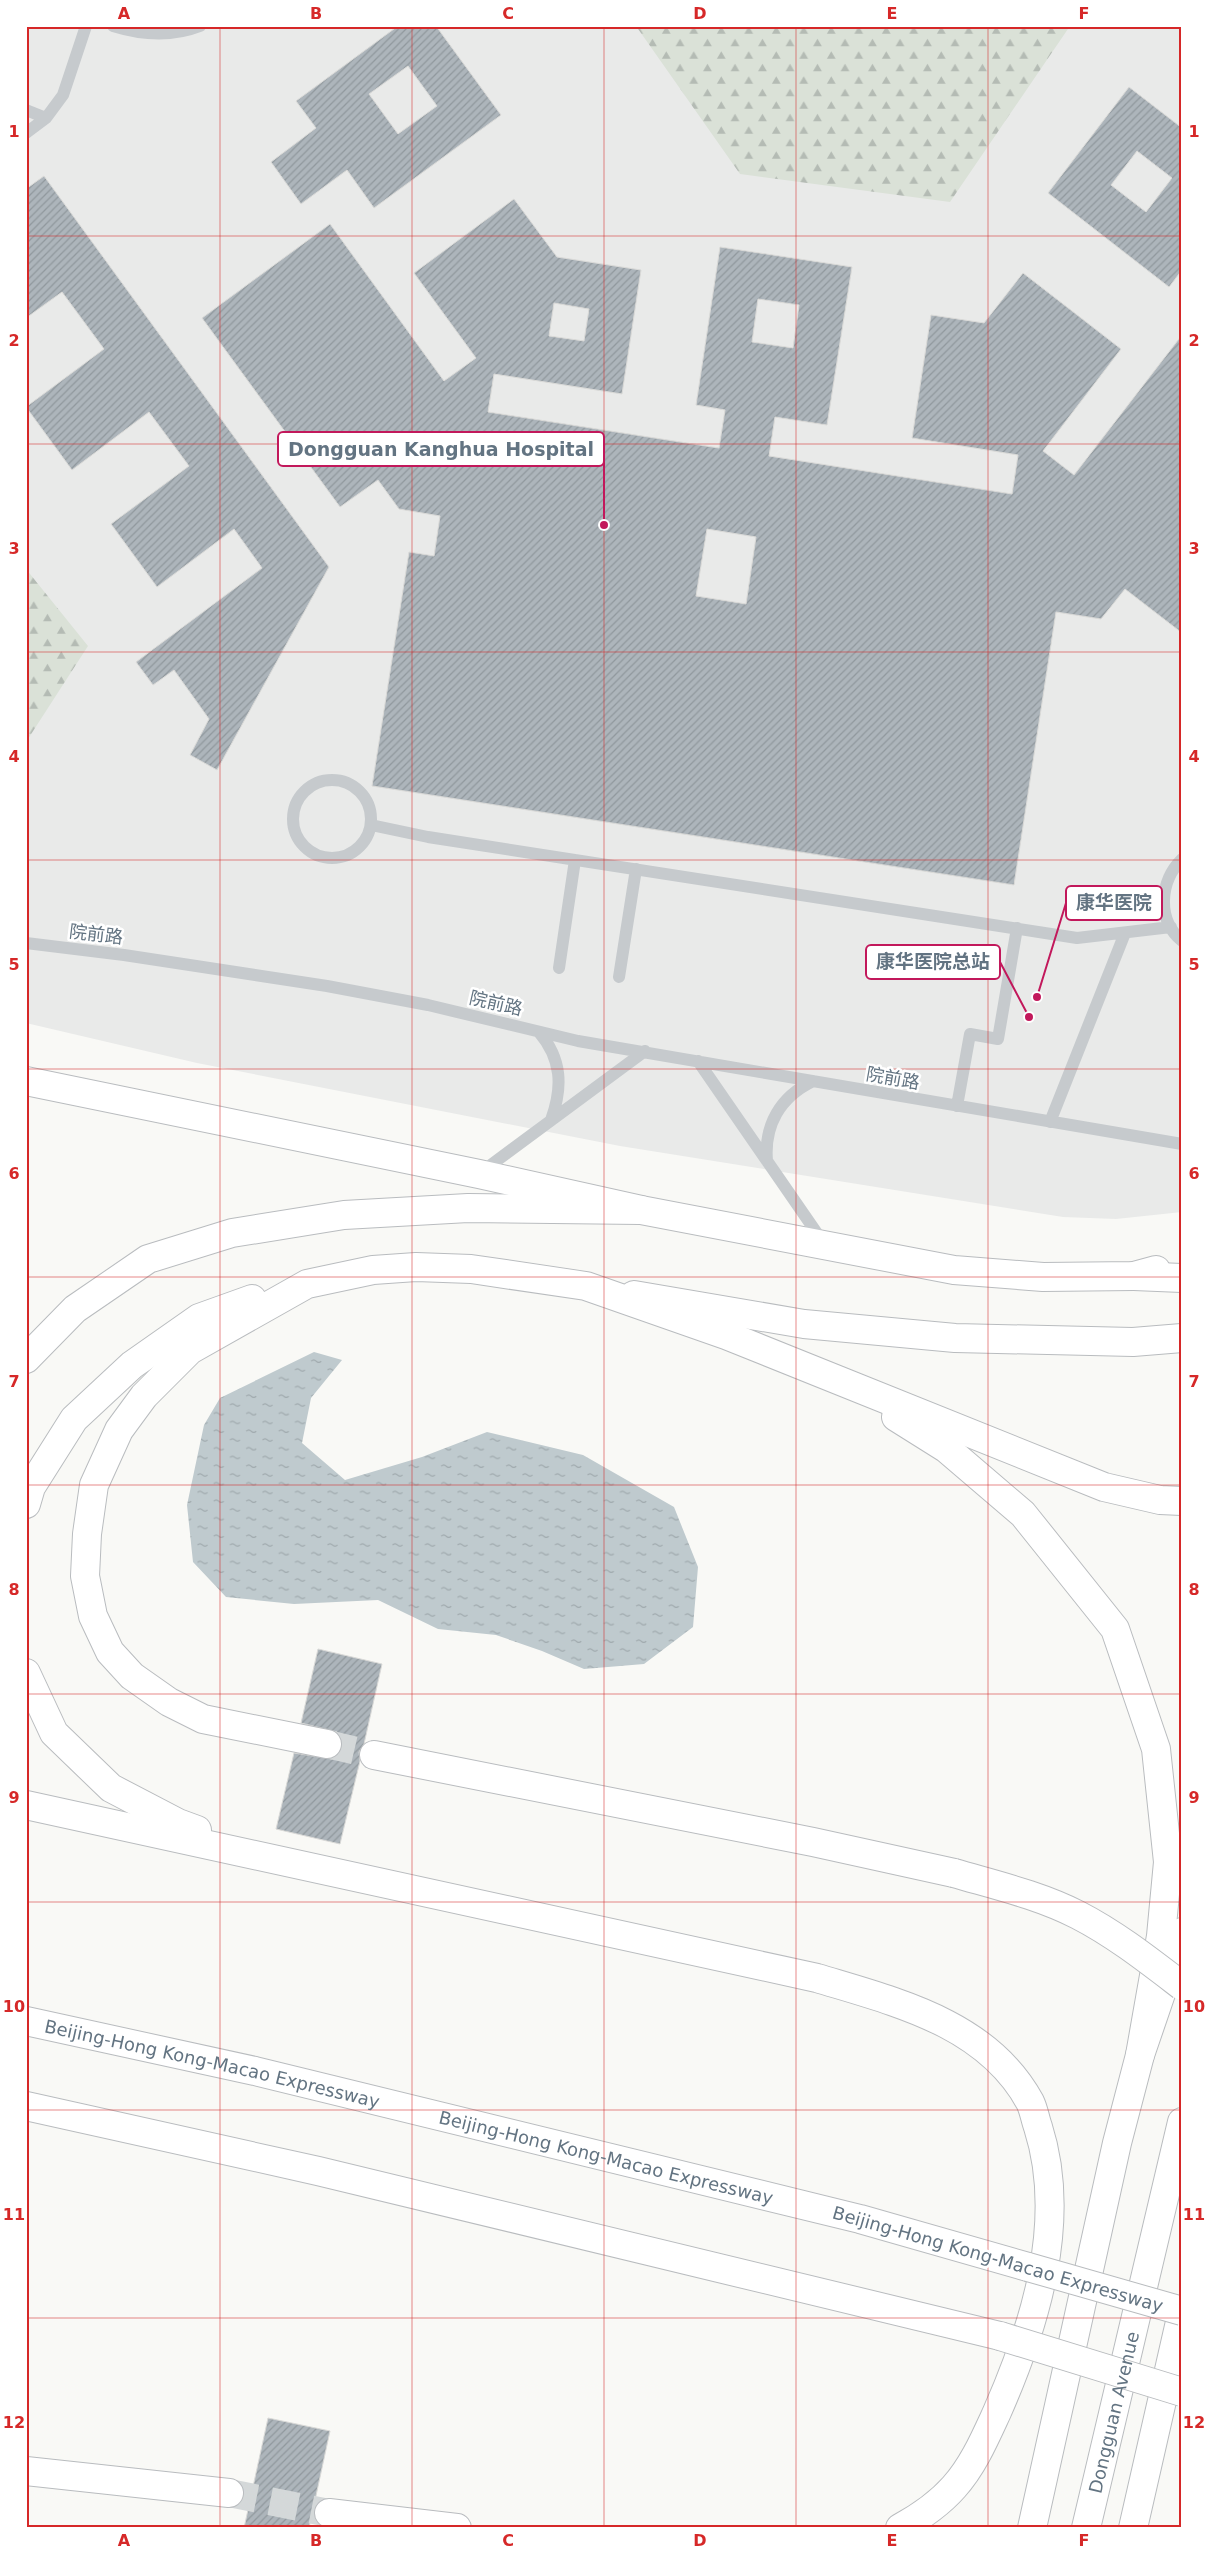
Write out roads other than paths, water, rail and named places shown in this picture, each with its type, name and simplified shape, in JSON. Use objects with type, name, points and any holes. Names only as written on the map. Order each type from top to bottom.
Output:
[{"type":"highway","points":[[26,1081],[479,1174],[641,1210],[954,1270],[1043,1277],[1134,1276],[1182,1278]]},
{"type":"highway","points":[[26,1359],[75,1309],[148,1259],[232,1232],[344,1215],[468,1208],[641,1210]]},
{"type":"highway","points":[[1134,1276],[1182,1264]]},
{"type":"highway","points":[[26,1504],[31,1487],[74,1419],[132,1365],[199,1318],[250,1299],[307,1284],[373,1270],[416,1267],[510,1274],[804,1324],[955,1338],[1133,1342],[1182,1338]]},
{"type":"highway","points":[[307,1284],[190,1350],[144,1396],[119,1430],[94,1485],[87,1534],[85,1576],[93,1616],[110,1652],[132,1676],[169,1702],[203,1719],[327,1744]]},
{"type":"highway","points":[[586,1286],[726,1335],[1104,1487],[1160,1500],[1182,1501]]},
{"type":"highway","points":[[830,1377],[947,1449],[1023,1514],[1115,1629],[1156,1750],[1168,1862],[1161,1936],[1140,2055],[1115,2153],[1032,2528]]},
{"type":"highway","points":[[26,1672],[54,1733],[111,1788],[178,1824],[295,1864]]},
{"type":"highway","points":[[374,1755],[803,1840],[954,1873],[1015,1891],[1077,1914],[1130,1946],[1182,1986]]},
{"type":"highway","points":[[26,1805],[818,1978],[909,2006],[951,2026],[983,2047],[1005,2069],[1030,2102],[1044,2147],[1050,2189],[1049,2234],[1040,2285],[1017,2363],[982,2445],[954,2487],[922,2516],[900,2528]]},
{"type":"highway","points":[[1140,2055],[1182,1932]]},
{"type":"highway","name":"Beijing-Hong Kong-Macao Expressway","points":[[26,2021],[255,2071],[860,2219],[1182,2312]]},
{"type":"highway","points":[[26,2106],[328,2173],[1000,2336],[1182,2392]]},
{"type":"highway","name":"Dongguan Avenue","points":[[1086,2528],[1182,2122]]},
{"type":"highway","points":[[1133,2528],[1182,2312]]},
{"type":"highway","points":[[26,2471],[229,2494]]},
{"type":"highway","points":[[329,2513],[457,2528]]},
{"type":"lane","points":[[26,133],[46,118],[63,95],[86,26]]},
{"type":"lane","points":[[113,26],[152,34],[186,32],[200,26]]},
{"type":"lane","points":[[26,110],[46,118]]},
{"type":"lane","points":[[333,780],[354,786],[362,794],[369,803],[372,825],[368,836],[354,853],[332,859],[311,853],[302,845],[293,825],[293,813],[296,802],[307,789],[322,781],[333,780]]},
{"type":"lane","points":[[372,825],[428,837],[1077,938],[1170,927]]},
{"type":"lane","points":[[1182,859],[1169,876],[1164,888],[1164,902],[1170,927],[1182,941]]},
{"type":"lane","points":[[558,968],[575,860]]},
{"type":"lane","points":[[619,977],[636,869]]},
{"type":"lane","points":[[957,1106],[970,1034],[998,1039],[1017,928]]},
{"type":"lane","points":[[1050,1122],[1124,932]]},
{"type":"lane","name":"院前路","points":[[26,943],[142,957],[327,986],[428,1005],[578,1041],[1182,1144]]},
{"type":"lane","points":[[539,1032],[548,1042],[558,1067],[559,1094],[551,1120]]},
{"type":"lane","points":[[479,1174],[645,1051]]},
{"type":"lane","points":[[698,1061],[825,1244]]},
{"type":"lane","points":[[767,1161],[767,1136],[776,1113],[792,1094],[813,1081]]},
{"type":"water","points":[[314,1352],[342,1360],[311,1398],[302,1443],[345,1480],[422,1457],[487,1432],[583,1455],[674,1507],[698,1567],[693,1627],[644,1664],[584,1669],[542,1651],[496,1635],[438,1629],[378,1600],[294,1604],[226,1597],[193,1562],[187,1505],[204,1425],[220,1398]]},
{"type":"tunnel","points":[[327,1744],[374,1755]]},
{"type":"tunnel","points":[[229,2493],[329,2513]]},
{"type":"place","name":"Dongguan Kanghua Hospital","points":[[604,525]]},
{"type":"place","name":"康华医院","points":[[1037,997]]},
{"type":"place","name":"康华医院总站","points":[[1029,1017]]}]
